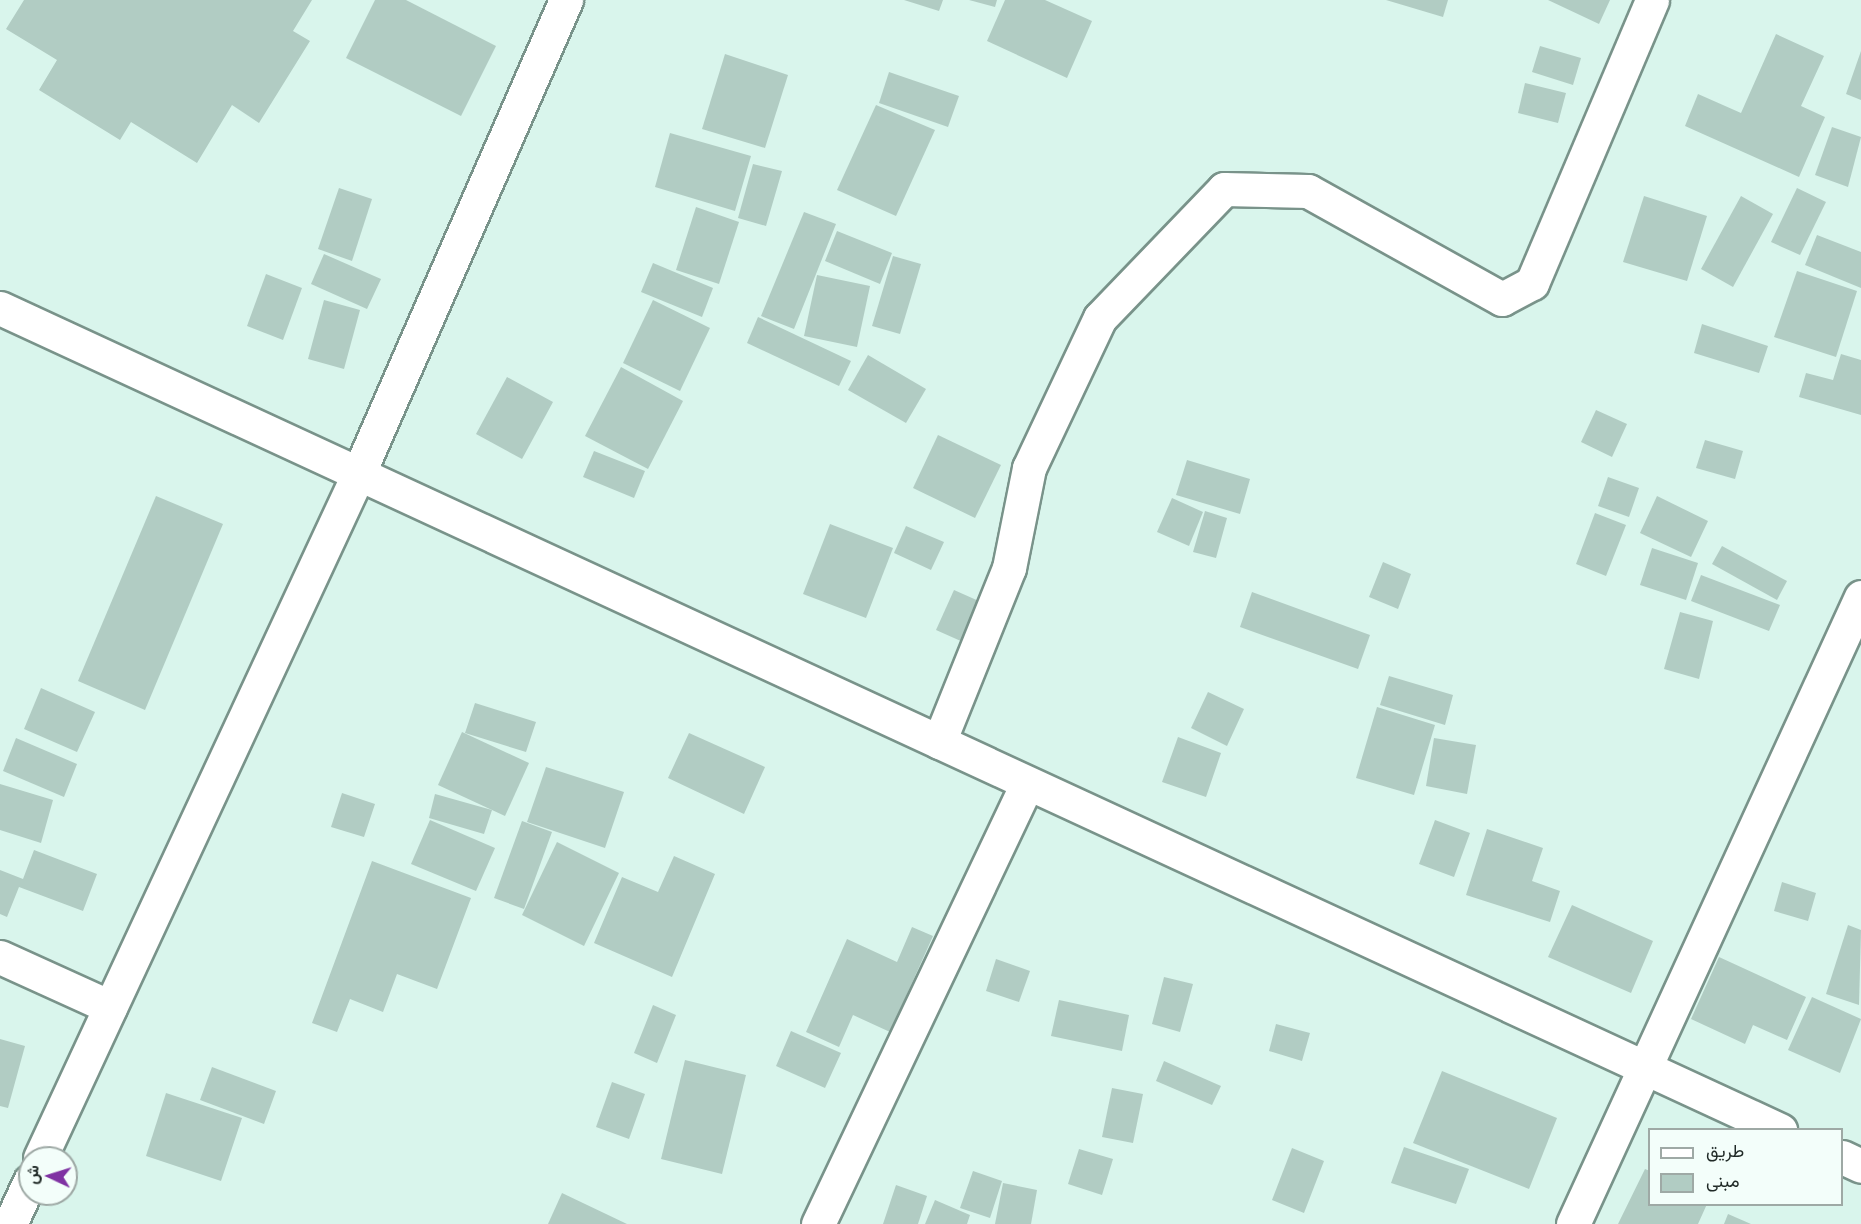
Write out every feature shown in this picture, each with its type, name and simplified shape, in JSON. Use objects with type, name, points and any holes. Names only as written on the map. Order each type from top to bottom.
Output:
[{"type":"street","points":[[46,1146],[357,477],[566,0]]},
{"type":"street","points":[[939,742],[1009,568],[1029,468],[1108,309],[1224,189],[1308,191],[1502,299],[1532,283],[1652,0]]},
{"type":"street","points":[[0,308],[357,477],[939,742],[1026,785],[1776,1128]]},
{"type":"street","points":[[1573,1224],[1648,1069],[1861,597]]},
{"type":"street","points":[[818,1224],[1026,785]]},
{"type":"street","points":[[0,957],[110,1007]]},
{"type":"street","points":[[1843,1158],[1861,1166]]},
{"type":"street","points":[[10,1224],[18,1206]]},
{"type":"building","points":[[24,0],[312,0],[293,31],[310,41],[259,123],[232,105],[197,163],[131,122],[120,140],[39,90],[57,60],[6,29]]},
{"type":"building","points":[[375,0],[406,0],[496,46],[461,116],[346,58]]},
{"type":"building","points":[[904,0],[943,0],[939,11]]},
{"type":"building","points":[[969,0],[997,0],[995,7]]},
{"type":"building","points":[[1005,0],[1045,0],[1092,21],[1067,78],[987,41]]},
{"type":"building","points":[[1386,0],[1448,0],[1443,17]]},
{"type":"building","points":[[1548,0],[1610,0],[1599,24]]},
{"type":"building","points":[[1776,34],[1824,56],[1801,106],[1825,117],[1799,177],[1685,126],[1698,94],[1741,113]]},
{"type":"building","points":[[1540,46],[1581,58],[1573,85],[1532,72]]},
{"type":"building","points":[[1861,51],[1861,100],[1846,94]]},
{"type":"building","points":[[725,54],[788,75],[765,148],[702,129]]},
{"type":"building","points":[[889,72],[959,96],[948,127],[879,103]]},
{"type":"building","points":[[1525,83],[1566,93],[1558,123],[1518,113]]},
{"type":"building","points":[[876,105],[935,130],[896,216],[837,190]]},
{"type":"building","points":[[1832,127],[1861,137],[1848,187],[1815,175]]},
{"type":"building","points":[[670,133],[751,156],[735,211],[655,187]]},
{"type":"building","points":[[753,164],[782,171],[766,226],[738,218]]},
{"type":"building","points":[[339,188],[372,199],[352,261],[318,249]]},
{"type":"building","points":[[1797,188],[1826,202],[1800,255],[1771,242]]},
{"type":"building","points":[[1644,196],[1707,216],[1687,281],[1623,262]]},
{"type":"building","points":[[1741,196],[1773,214],[1733,287],[1701,269]]},
{"type":"building","points":[[696,207],[739,222],[719,284],[676,270]]},
{"type":"building","points":[[804,212],[836,224],[794,329],[761,316]]},
{"type":"building","points":[[837,231],[892,253],[880,284],[825,261]]},
{"type":"building","points":[[1817,235],[1861,252],[1861,288],[1805,265]]},
{"type":"building","points":[[324,254],[381,279],[367,309],[311,284]]},
{"type":"building","points":[[893,256],[921,264],[900,334],[872,326]]},
{"type":"building","points":[[653,263],[713,288],[702,317],[641,292]]},
{"type":"building","points":[[1797,271],[1857,291],[1836,357],[1774,337]]},
{"type":"building","points":[[266,274],[302,288],[283,340],[247,326]]},
{"type":"building","points":[[817,275],[870,286],[857,347],[804,336]]},
{"type":"building","points":[[324,300],[360,310],[344,369],[308,359]]},
{"type":"building","points":[[653,300],[710,328],[680,391],[623,363]]},
{"type":"building","points":[[758,317],[851,361],[839,386],[747,343]]},
{"type":"building","points":[[1702,324],[1768,346],[1759,373],[1694,353]]},
{"type":"building","points":[[1841,354],[1861,360],[1861,415],[1799,397],[1806,373],[1833,380]]},
{"type":"building","points":[[868,355],[926,389],[906,423],[848,390]]},
{"type":"building","points":[[621,367],[683,401],[648,469],[585,436]]},
{"type":"building","points":[[507,377],[553,402],[522,459],[476,434]]},
{"type":"building","points":[[1596,410],[1627,424],[1612,457],[1581,442]]},
{"type":"building","points":[[938,435],[1001,465],[975,518],[913,488]]},
{"type":"building","points":[[1705,440],[1743,451],[1735,479],[1696,468]]},
{"type":"building","points":[[594,451],[645,471],[634,498],[583,477]]},
{"type":"building","points":[[1187,460],[1250,479],[1240,514],[1176,495]]},
{"type":"building","points":[[1608,477],[1639,488],[1629,517],[1598,506]]},
{"type":"building","points":[[156,496],[223,524],[145,710],[78,681]]},
{"type":"building","points":[[1657,496],[1708,521],[1691,557],[1640,533]]},
{"type":"building","points":[[1172,498],[1203,512],[1189,546],[1157,532]]},
{"type":"building","points":[[1205,511],[1227,518],[1216,558],[1193,552]]},
{"type":"building","points":[[1595,513],[1626,525],[1606,576],[1576,564]]},
{"type":"building","points":[[830,524],[893,548],[866,618],[803,594]]},
{"type":"building","points":[[906,526],[944,542],[931,570],[894,553]]},
{"type":"building","points":[[1722,546],[1787,581],[1777,600],[1712,564]]},
{"type":"building","points":[[1652,548],[1698,563],[1686,600],[1640,585]]},
{"type":"building","points":[[1383,562],[1411,574],[1398,609],[1369,597]]},
{"type":"building","points":[[1701,575],[1780,605],[1769,631],[1691,601]]},
{"type":"building","points":[[954,590],[981,602],[963,642],[936,630]]},
{"type":"building","points":[[1252,592],[1370,635],[1358,669],[1240,627]]},
{"type":"building","points":[[1680,612],[1713,621],[1699,679],[1664,669]]},
{"type":"building","points":[[1389,676],[1453,695],[1445,725],[1380,705]]},
{"type":"building","points":[[41,688],[95,712],[77,752],[24,729]]},
{"type":"building","points":[[1208,692],[1244,709],[1227,746],[1191,728]]},
{"type":"building","points":[[475,703],[536,722],[526,752],[465,733]]},
{"type":"building","points":[[1377,707],[1435,725],[1414,795],[1356,778]]},
{"type":"building","points":[[462,732],[529,763],[505,816],[438,785]]},
{"type":"building","points":[[689,733],[765,767],[744,814],[668,778]]},
{"type":"building","points":[[1178,737],[1221,753],[1206,797],[1162,782]]},
{"type":"building","points":[[16,738],[77,764],[64,797],[3,771]]},
{"type":"building","points":[[1434,738],[1476,745],[1467,794],[1426,786]]},
{"type":"building","points":[[546,767],[624,792],[605,848],[527,822]]},
{"type":"building","points":[[0,784],[53,800],[41,843],[0,830]]},
{"type":"building","points":[[342,793],[375,804],[364,837],[331,827]]},
{"type":"building","points":[[435,794],[492,810],[484,834],[429,818]]},
{"type":"building","points":[[430,820],[495,848],[476,891],[411,864]]},
{"type":"building","points":[[1435,820],[1470,833],[1454,877],[1419,864]]},
{"type":"building","points":[[522,821],[552,832],[524,909],[494,898]]},
{"type":"building","points":[[1487,829],[1543,848],[1532,881],[1560,891],[1550,922],[1466,895]]},
{"type":"building","points":[[557,842],[619,873],[584,946],[522,915]]},
{"type":"building","points":[[34,850],[97,874],[83,911],[19,887],[7,917],[0,914],[0,870],[23,879]]},
{"type":"building","points":[[674,856],[715,874],[672,977],[594,943],[622,877],[658,892]]},
{"type":"building","points":[[372,861],[471,898],[437,989],[397,974],[383,1012],[350,999],[337,1032],[312,1023]]},
{"type":"building","points":[[1782,882],[1816,893],[1808,921],[1774,911]]},
{"type":"building","points":[[1572,905],[1653,941],[1631,993],[1548,957]]},
{"type":"building","points":[[1848,925],[1861,930],[1859,1005],[1826,994]]},
{"type":"building","points":[[912,927],[933,936],[890,1032],[853,1015],[839,1047],[806,1032],[847,939],[897,962]]},
{"type":"building","points":[[1719,957],[1806,997],[1787,1040],[1753,1025],[1745,1044],[1691,1019]]},
{"type":"building","points":[[996,959],[1030,971],[1019,1002],[986,991]]},
{"type":"building","points":[[1164,977],[1193,984],[1180,1032],[1152,1024]]},
{"type":"building","points":[[1812,997],[1861,1019],[1840,1073],[1788,1050]]},
{"type":"building","points":[[1059,1000],[1129,1015],[1122,1051],[1051,1036]]},
{"type":"building","points":[[653,1005],[676,1015],[657,1063],[634,1053]]},
{"type":"building","points":[[1276,1024],[1310,1033],[1302,1061],[1269,1051]]},
{"type":"building","points":[[791,1031],[841,1053],[825,1088],[776,1066]]},
{"type":"building","points":[[0,1039],[25,1046],[8,1108],[0,1106]]},
{"type":"building","points":[[685,1060],[746,1075],[722,1174],[661,1159]]},
{"type":"building","points":[[1164,1061],[1221,1086],[1212,1105],[1156,1081]]},
{"type":"building","points":[[212,1067],[276,1091],[264,1124],[200,1100]]},
{"type":"building","points":[[1442,1071],[1557,1118],[1529,1189],[1413,1143]]},
{"type":"building","points":[[612,1082],[645,1094],[629,1139],[596,1127]]},
{"type":"building","points":[[1112,1088],[1143,1094],[1133,1143],[1102,1137]]},
{"type":"building","points":[[166,1093],[242,1118],[221,1181],[146,1156]]},
{"type":"building","points":[[1404,1147],[1469,1169],[1456,1204],[1391,1183]]},
{"type":"building","points":[[1292,1148],[1324,1161],[1304,1213],[1272,1200]]},
{"type":"building","points":[[1079,1149],[1113,1159],[1102,1195],[1068,1184]]},
{"type":"building","points":[[1645,1169],[1648,1170],[1648,1206],[1706,1206],[1698,1224],[1618,1224]]},
{"type":"building","points":[[973,1171],[1002,1181],[990,1218],[960,1208]]},
{"type":"building","points":[[1003,1183],[1037,1190],[1031,1224],[995,1224]]},
{"type":"building","points":[[896,1185],[927,1196],[918,1224],[883,1224]]},
{"type":"building","points":[[562,1193],[627,1224],[548,1224]]},
{"type":"building","points":[[935,1200],[970,1215],[967,1224],[925,1224]]},
{"type":"building","points":[[1728,1214],[1751,1224],[1724,1224]]}]
